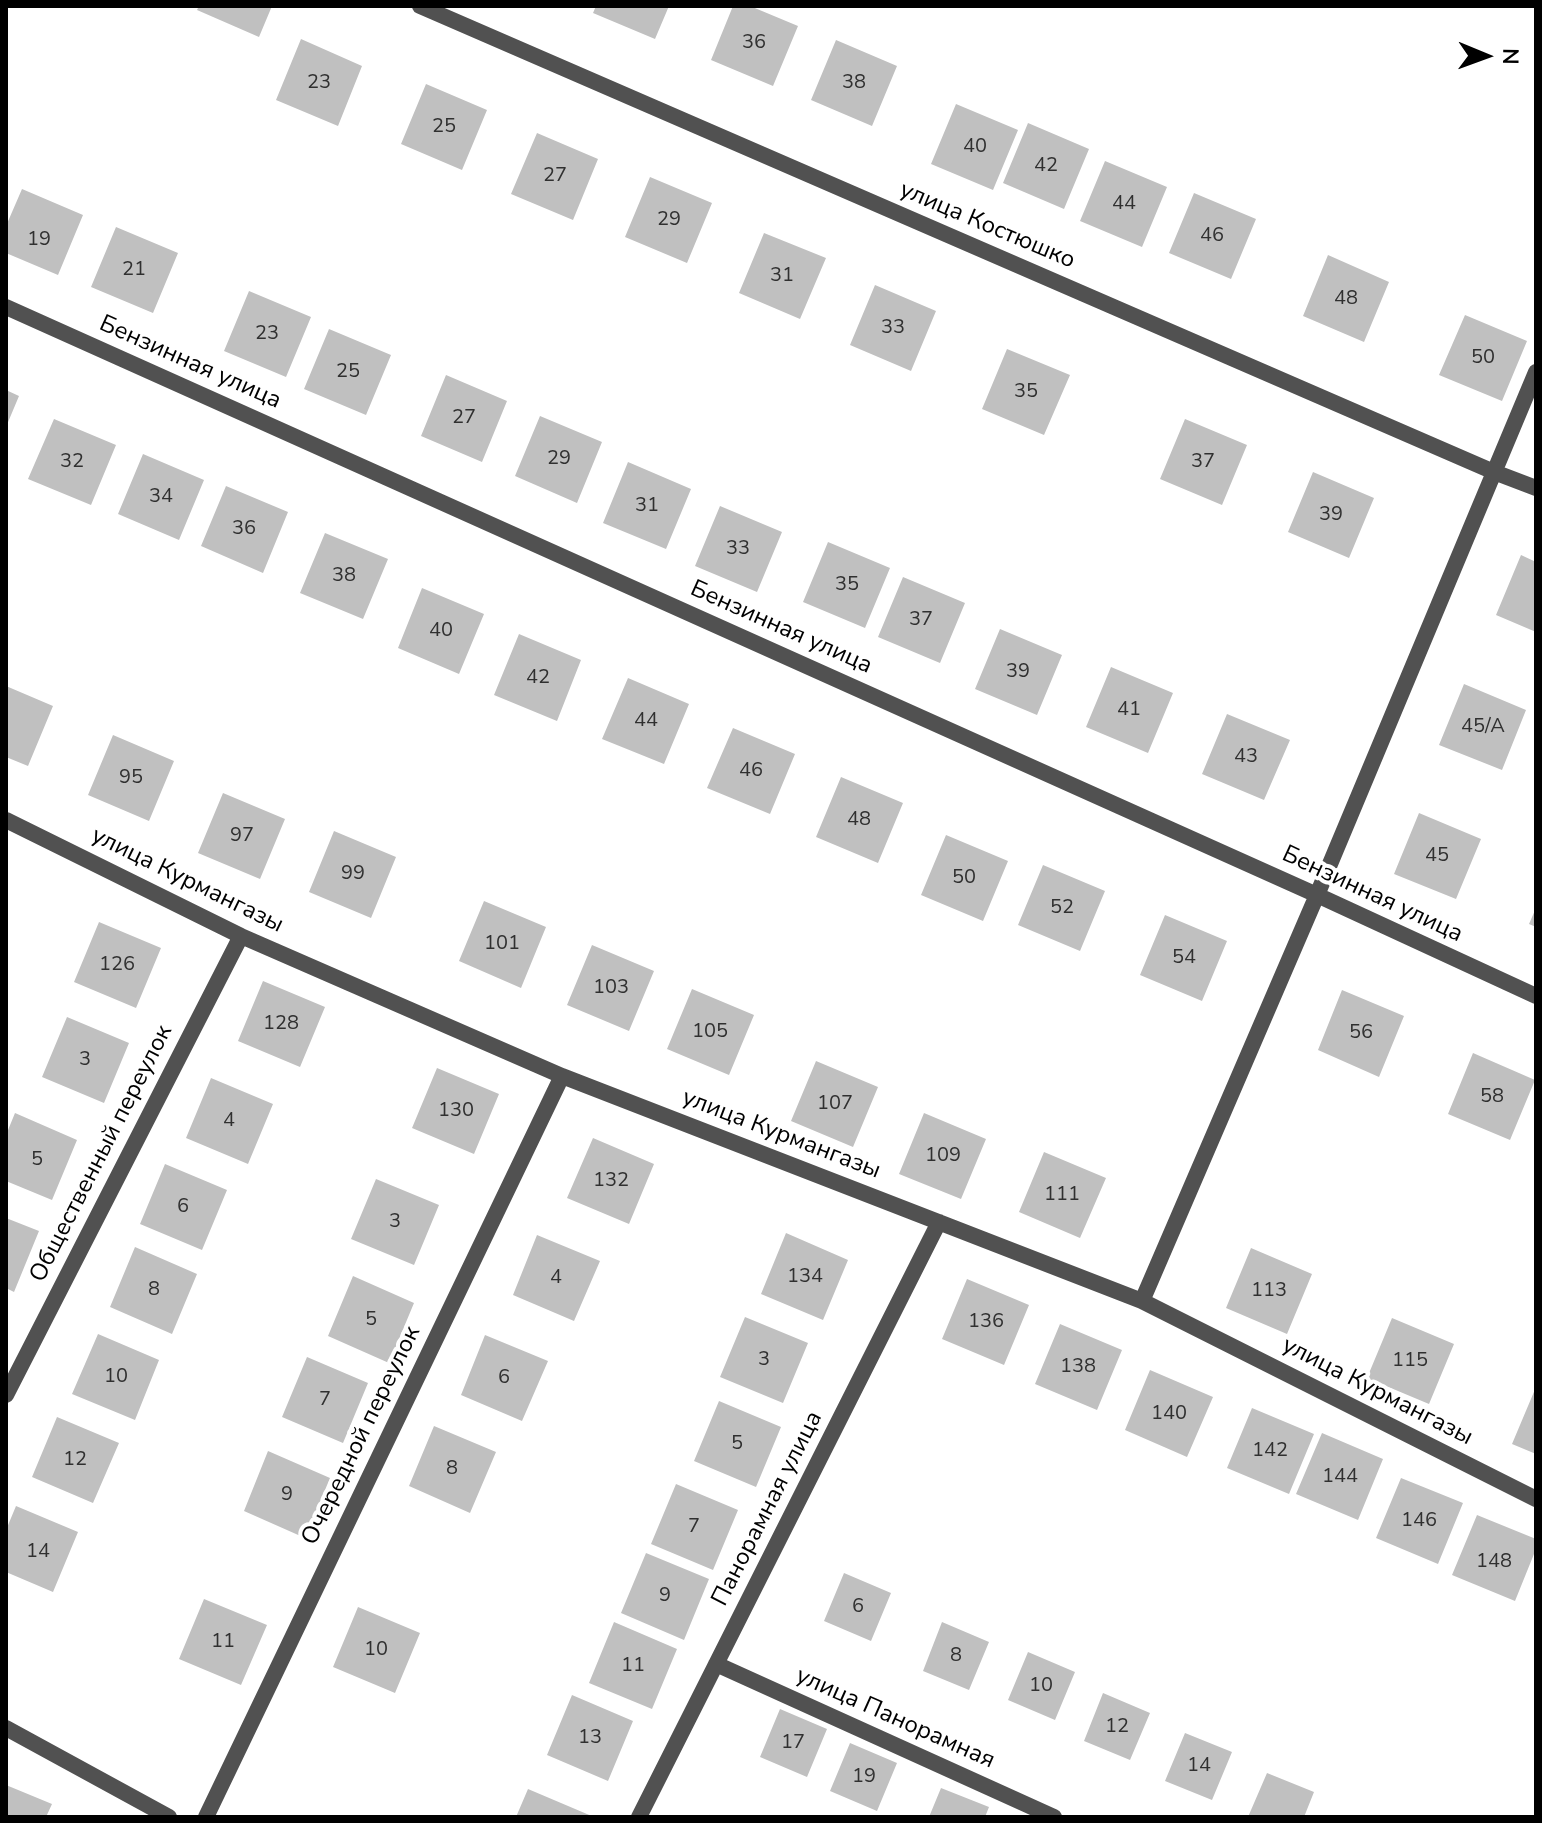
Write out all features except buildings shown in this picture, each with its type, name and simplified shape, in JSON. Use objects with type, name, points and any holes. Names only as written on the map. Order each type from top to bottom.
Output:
[{"type":"street","name":"улица Костюшко","points":[[420,6],[1536,488]]},
{"type":"street","name":"Бензинная улица","points":[[6,307],[1536,996]]},
{"type":"street","points":[[1142,1301],[1317,895],[1536,372]]},
{"type":"street","name":"улица Курмангазы","points":[[6,820],[241,936],[562,1076],[1142,1301],[1536,1499]]},
{"type":"street","name":"Общественный переулок","points":[[6,1395],[241,936]]},
{"type":"street","name":"Очередной переулок","points":[[206,1817],[562,1076]]},
{"type":"street","name":"Панорамная улица","points":[[639,1817],[939,1222]]},
{"type":"street","name":"улица Панорамная","points":[[716,1664],[1054,1817]]},
{"type":"street","points":[[6,1728],[169,1817]]}]
